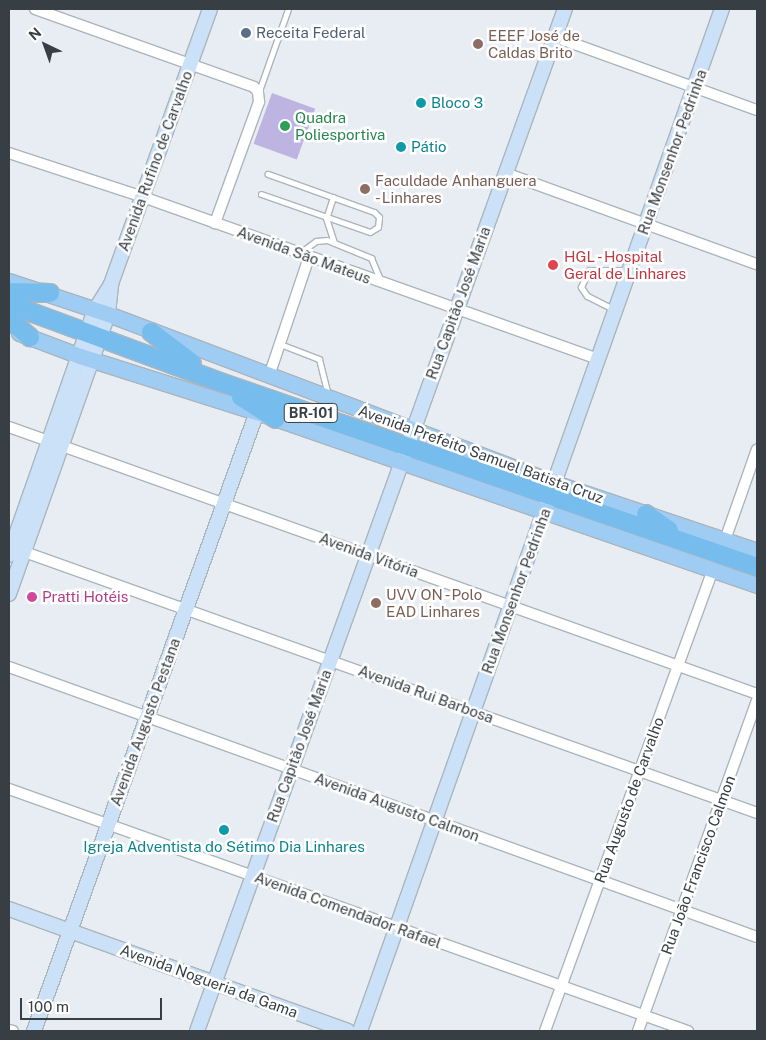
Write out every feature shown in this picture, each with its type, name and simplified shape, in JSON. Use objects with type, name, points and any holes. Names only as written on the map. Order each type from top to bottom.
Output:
[{"type":"highway","points":[[9,292],[50,293]]},
{"type":"highway","name":"BR-101","points":[[9,304],[130,347],[403,454],[549,497],[688,542],[757,568]]},
{"type":"highway","points":[[9,319],[30,337]]},
{"type":"highway","points":[[151,332],[174,352],[217,381]]},
{"type":"highway","points":[[187,370],[215,387],[246,400],[276,419]]},
{"type":"highway","points":[[646,514],[688,542]]},
{"type":"main road","name":"Avenida Rufino de Carvalho","points":[[86,358],[210,9]]},
{"type":"main road","name":"Rua Capitão José Maria","points":[[197,1031],[412,429],[565,9]]},
{"type":"main road","name":"Rua Monsenhor Pedrinha","points":[[360,1031],[722,9]]},
{"type":"main road","name":"Avenida Prefeito Samuel Batista Cruz","points":[[9,281],[50,293],[102,312],[412,429],[549,497],[713,569],[757,585]]},
{"type":"main road","points":[[9,329],[86,358],[276,419],[403,454]]},
{"type":"main road","points":[[9,594],[13,550],[56,444],[86,358]]},
{"type":"main road","name":"Avenida Augusto Pestana","points":[[34,1031],[256,412]]},
{"type":"main road","name":"Avenida Prefeito Samuel Batista Cruz","points":[[549,497],[646,514],[757,551]]},
{"type":"main road","name":"Avenida Nogueria da Gama","points":[[9,909],[348,1031]]},
{"type":"street","points":[[34,9],[256,89],[259,102],[215,223]]},
{"type":"street","points":[[555,37],[757,110]]},
{"type":"street","name":"Avenida São Mateus","points":[[9,154],[142,197],[598,359]]},
{"type":"street","points":[[505,173],[757,264]]},
{"type":"street","points":[[269,376],[310,257]]},
{"type":"street","name":"Avenida Vitória","points":[[9,427],[757,694]]},
{"type":"street","points":[[725,540],[757,449]]},
{"type":"street","name":"Avenida Rui Barbosa","points":[[13,550],[330,659],[757,814]]},
{"type":"street","name":"Rua Augusto de Carvalho","points":[[545,1031],[713,569]]},
{"type":"street","name":"Avenida Augusto Calmon","points":[[9,667],[757,936]]},
{"type":"street","name":"Rua João Francisco Calmon","points":[[638,1031],[757,700]]},
{"type":"street","name":"Avenida Comendador Rafael","points":[[9,789],[688,1031]]},
{"type":"street","points":[[9,1030],[13,1031]]},
{"type":"lane","points":[[256,89],[288,9]]},
{"type":"lane","points":[[261,194],[370,232],[378,227],[379,218],[374,212],[268,174]]},
{"type":"lane","points":[[334,197],[326,218],[334,243]]},
{"type":"lane","points":[[299,253],[322,239],[334,243],[371,258],[381,282]]},
{"type":"lane","points":[[616,310],[583,292],[581,287],[585,273],[595,268],[630,270]]},
{"type":"lane","points":[[280,344],[319,359],[328,398]]},
{"type":"shaded area","name":"Quadra Poliesportiva","points":[[272,93],[315,109],[297,159],[254,144]]},
{"type":"place","name":"Receita Federal","points":[[246,33]]},
{"type":"place","name":"EEEF José de Caldas Brito","points":[[478,44]]},
{"type":"place","name":"Bloco 3","points":[[421,103]]},
{"type":"place","name":"Quadra Poliesportiva","points":[[285,126]]},
{"type":"place","name":"Pátio","points":[[401,147]]},
{"type":"place","name":"Faculdade Anhanguera - Linhares","points":[[365,189]]},
{"type":"place","name":"HGL - Hospital Geral de Linhares","points":[[553,265]]},
{"type":"place","name":"Pratti Hotéis","points":[[32,597]]},
{"type":"place","name":"UVV ON - Polo EAD Linhares","points":[[376,603]]},
{"type":"place","name":"Igreja Adventista do Sétimo Dia Linhares","points":[[224,830]]}]
